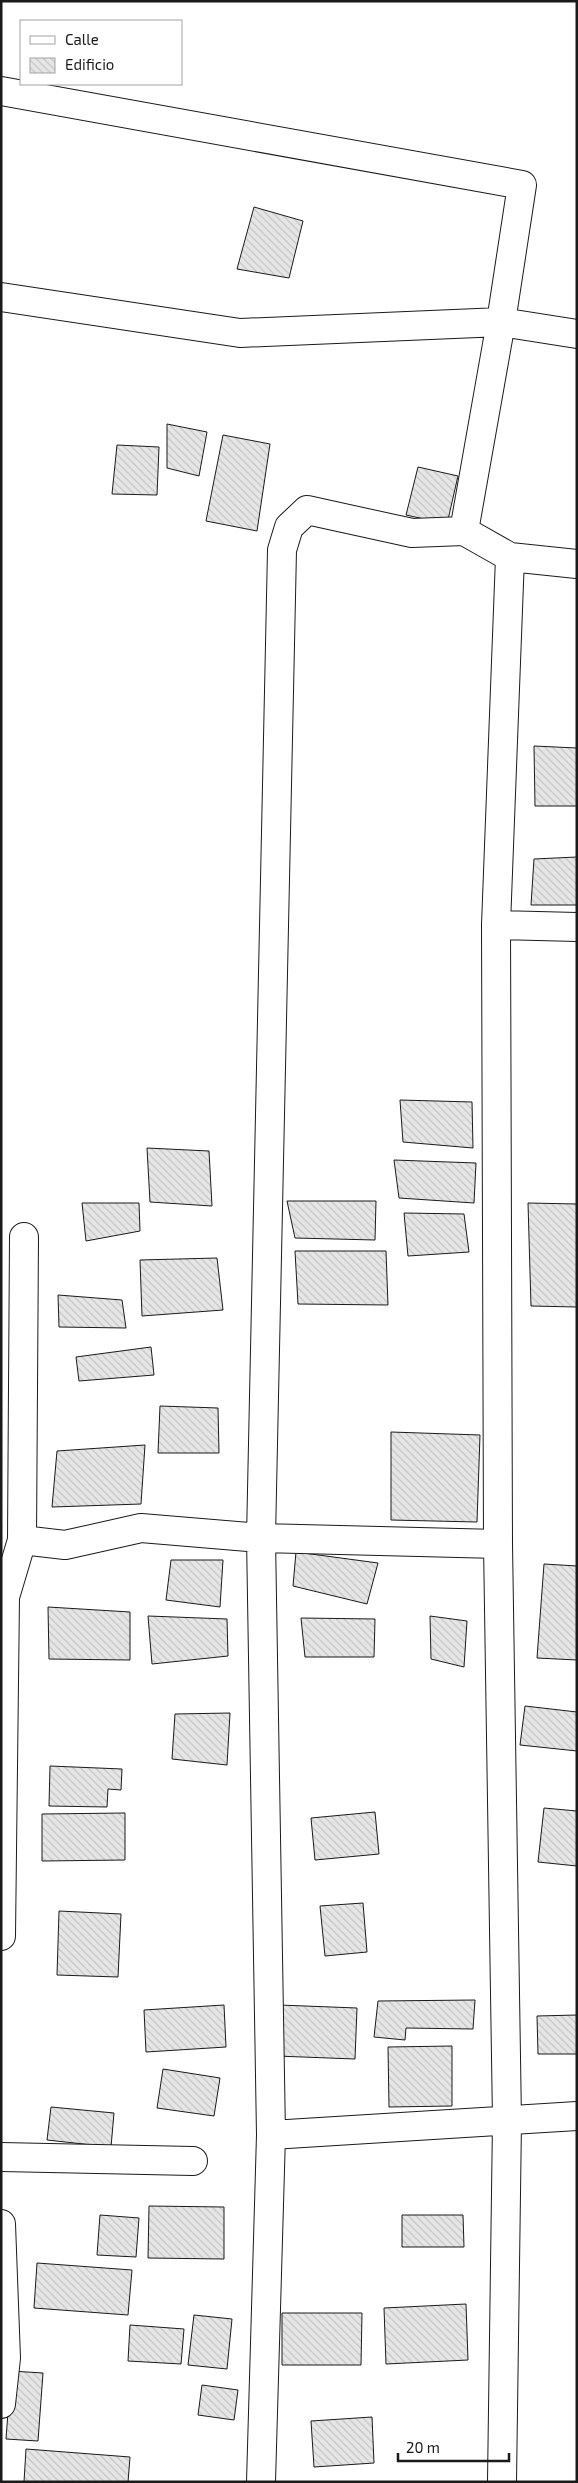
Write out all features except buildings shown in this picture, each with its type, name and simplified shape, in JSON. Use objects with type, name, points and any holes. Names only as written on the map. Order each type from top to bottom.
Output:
[{"type":"street","points":[[1,91],[522,185],[501,322],[464,531]]},
{"type":"street","points":[[1,297],[240,333],[501,322],[577,334]]},
{"type":"street","points":[[261,2482],[271,2135],[261,1538],[282,550],[289,527],[307,510],[412,533],[464,531],[510,558],[577,564]]},
{"type":"street","points":[[502,2482],[507,2121],[498,1544],[496,925],[510,558]]},
{"type":"street","points":[[496,925],[577,927]]},
{"type":"street","points":[[1,1936],[5,1597],[22,1540],[24,1237]]},
{"type":"street","points":[[22,1540],[65,1545],[140,1528],[261,1538],[498,1544]]},
{"type":"street","points":[[271,2135],[577,2116]]},
{"type":"street","points":[[1,2157],[193,2161]]},
{"type":"street","points":[[1,2224],[6,2358],[1,2404]]}]
